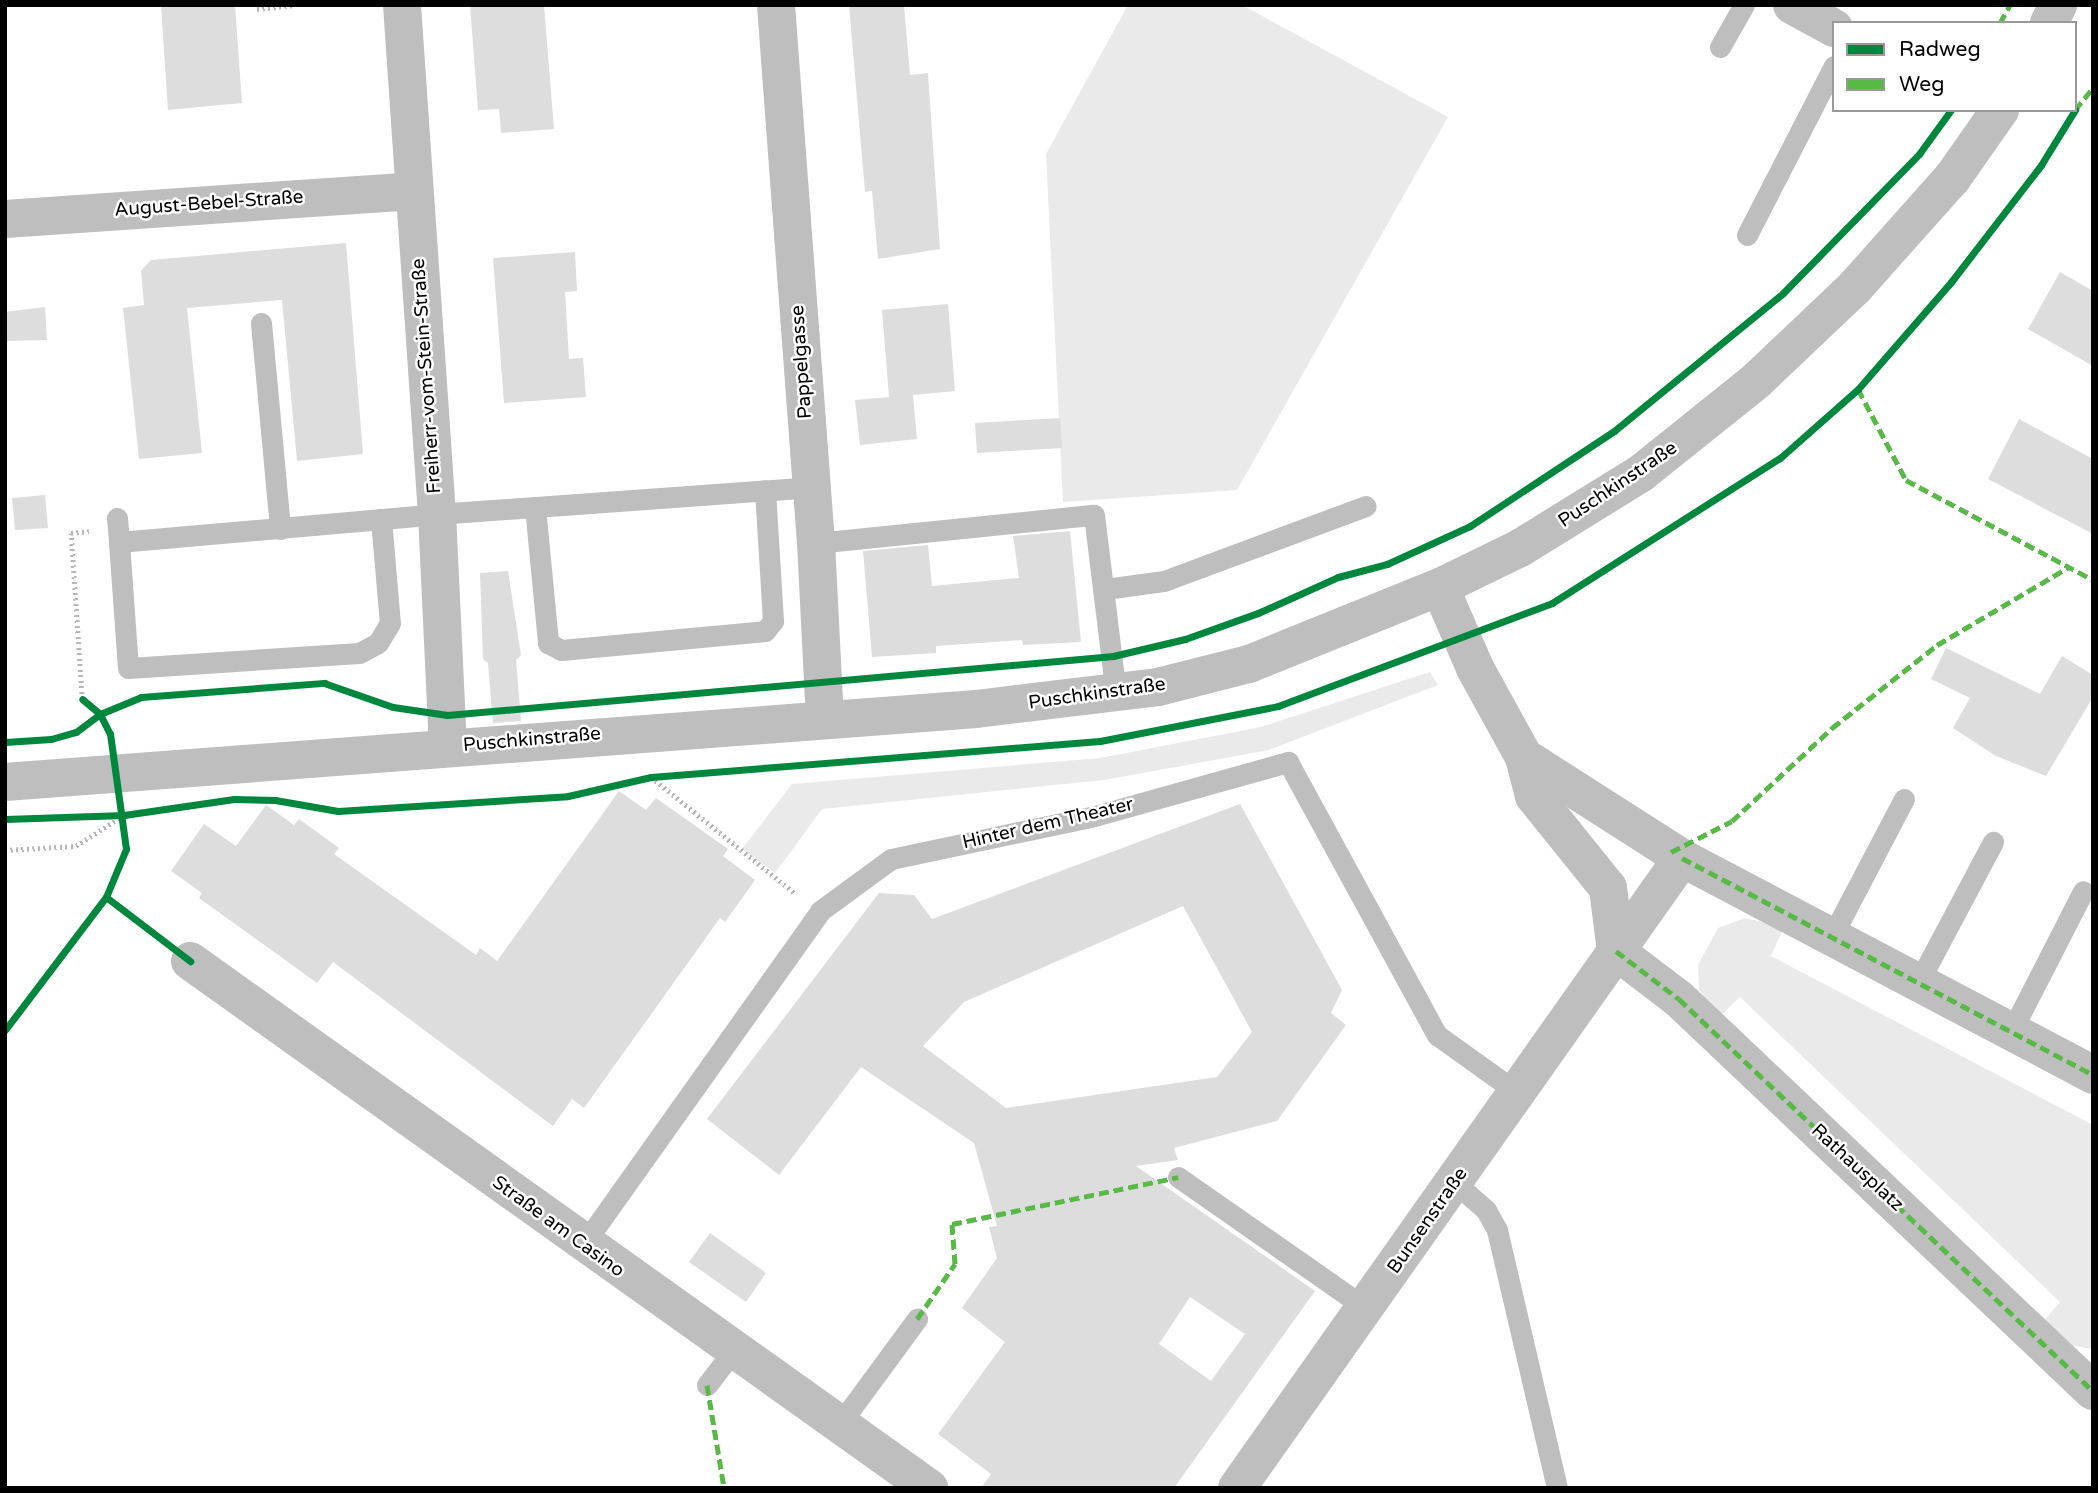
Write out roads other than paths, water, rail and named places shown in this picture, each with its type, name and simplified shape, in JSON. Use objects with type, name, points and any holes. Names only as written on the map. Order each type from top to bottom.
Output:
[{"type":"street","name":"Freiherr-vom-Stein-Straße","points":[[402,5],[437,514],[448,747]]},
{"type":"street","name":"Pappelgasse","points":[[776,5],[816,542],[825,719]]},
{"type":"street","points":[[1792,5],[1832,27]]},
{"type":"street","points":[[2050,21],[2058,5]]},
{"type":"street","name":"Puschkinstraße","points":[[5,782],[1116,694],[1249,664],[1440,587],[1584,511],[1702,428],[1855,287],[1953,177],[1992,113]]},
{"type":"street","name":"August-Bebel-Straße","points":[[5,219],[414,191]]},
{"type":"street","points":[[1440,587],[1475,668],[1524,757],[1534,796],[1608,888],[1616,951]]},
{"type":"street","points":[[1524,757],[1682,859],[2093,1075]]},
{"type":"street","name":"Bunsenstraße","points":[[1237,1488],[1682,859]]},
{"type":"street","name":"Rathausplatz","points":[[1616,951],[1679,999],[2093,1391]]},
{"type":"street","name":"Straße am Casino","points":[[190,961],[583,1245],[929,1488]]},
{"type":"lane","points":[[1720,47],[1744,5]]},
{"type":"lane","points":[[1747,235],[1832,70]]},
{"type":"lane","points":[[261,323],[280,528]]},
{"type":"lane","points":[[119,542],[437,514],[811,487]]},
{"type":"lane","points":[[535,507],[548,643],[561,650],[765,631],[773,621],[765,491]]},
{"type":"lane","points":[[1105,589],[1164,580],[1366,506]]},
{"type":"lane","points":[[816,542],[1094,515],[1116,694]]},
{"type":"lane","points":[[117,518],[128,668],[359,653],[377,643],[390,624],[381,519]]},
{"type":"lane","name":"Hinter dem Theater","points":[[583,1245],[820,911],[891,859],[1091,817],[1288,762],[1437,1035],[1518,1093]]},
{"type":"lane","points":[[1831,938],[1904,799]]},
{"type":"lane","points":[[1918,983],[1993,842]]},
{"type":"lane","points":[[2011,1032],[2083,891]]},
{"type":"lane","points":[[1178,1177],[1366,1308]]},
{"type":"lane","points":[[1455,1183],[1486,1210],[1497,1230],[1557,1488]]},
{"type":"lane","points":[[839,1425],[917,1319]]},
{"type":"lane","points":[[707,1385],[733,1351]]}]
